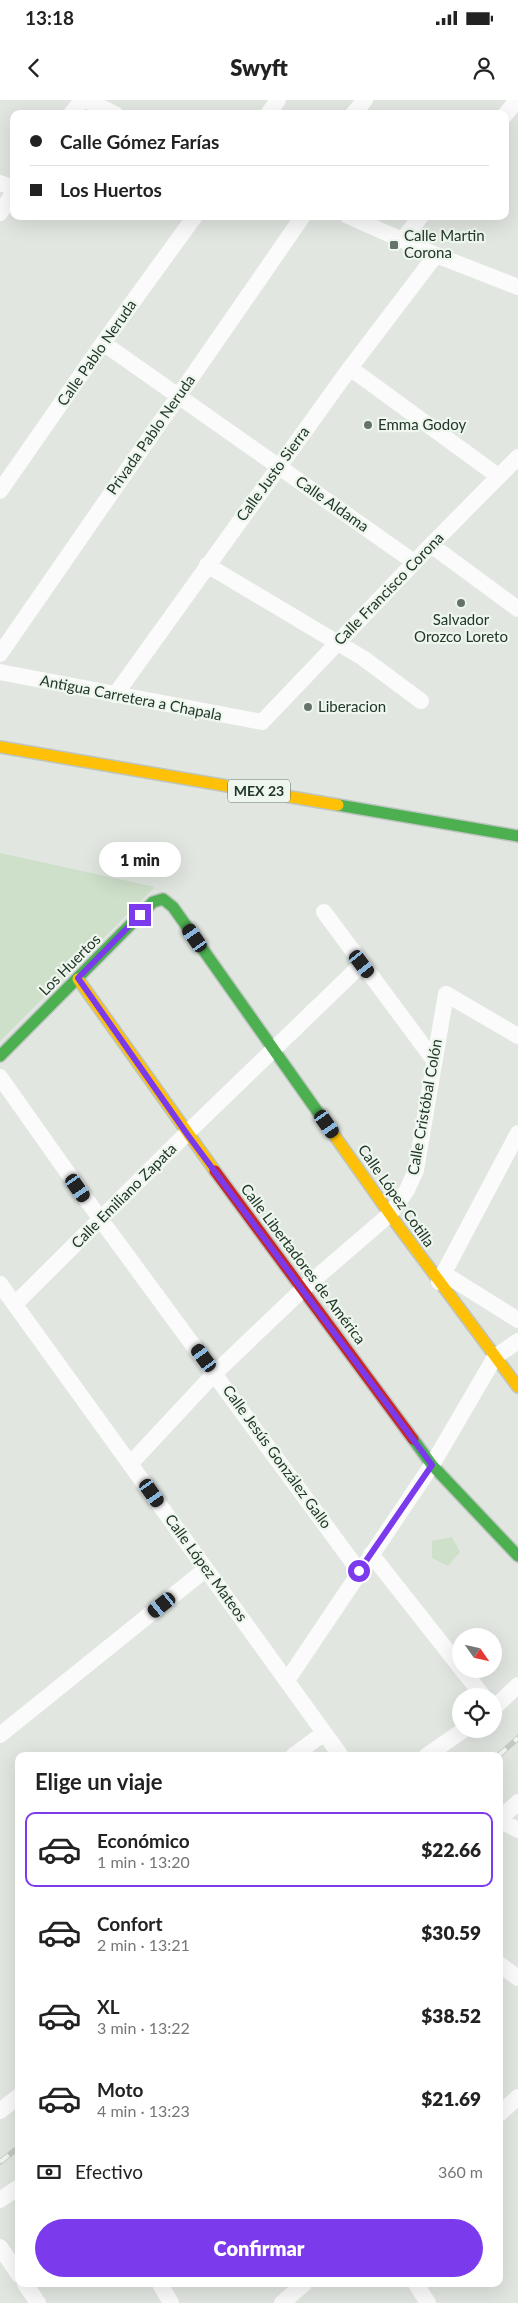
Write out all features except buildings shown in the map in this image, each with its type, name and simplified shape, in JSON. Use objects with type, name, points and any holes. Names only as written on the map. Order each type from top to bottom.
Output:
[{"type":"main road","name":"MEX 23","points":[[0,747],[518,836]]},
{"type":"main road","name":"Los Huertos","points":[[0,1056],[153,902],[163,899]]},
{"type":"main road","name":"Calle López Cotilla","points":[[163,899],[173,907],[390,1214],[441,1278],[518,1387]]},
{"type":"main road","name":"Calle Libertadores de América","points":[[78,978],[187,1134],[432,1465],[518,1556]]},
{"type":"street","points":[[74,110],[82,100]]},
{"type":"street","points":[[86,100],[107,110]]},
{"type":"street","points":[[357,110],[365,100]]},
{"type":"street","points":[[509,110],[517,100]]},
{"type":"street","points":[[0,212],[10,198]]},
{"type":"street","name":"Calle Pablo Neruda","points":[[0,491],[103,343],[192,220]]},
{"type":"street","name":"Privada Pablo Neruda","points":[[0,654],[300,220]]},
{"type":"street","points":[[358,220],[436,255],[517,284]]},
{"type":"street","points":[[403,239],[418,220]]},
{"type":"street","name":"Calle Justo Sierra","points":[[115,695],[350,368],[436,255]]},
{"type":"street","name":"Calle Aldama","points":[[103,343],[414,562]]},
{"type":"street","points":[[350,368],[498,476]]},
{"type":"street","name":"Calle Francisco Corona","points":[[262,722],[430,545],[518,457]]},
{"type":"street","points":[[430,545],[518,609]]},
{"type":"street","points":[[207,565],[363,658],[421,701]]},
{"type":"street","name":"Antigua Carretera a Chapala","points":[[0,672],[262,722]]},
{"type":"street","points":[[324,912],[433,1059]]},
{"type":"street","name":"Calle Emiliano Zapata","points":[[15,1304],[362,964]]},
{"type":"street","name":"Calle Cristóbal Colón","points":[[131,1463],[215,1373],[303,1289],[390,1214],[407,1190],[416,1170],[433,1059],[446,994],[518,1036]]},
{"type":"street","name":"Calle Jesús González Gallo","points":[[0,1077],[101,1220],[359,1571]]},
{"type":"street","points":[[518,1133],[441,1278],[518,1320]]},
{"type":"street","name":"Calle López Mateos","points":[[0,1284],[288,1679],[339,1752]]},
{"type":"street","points":[[288,1679],[432,1465],[495,1357],[518,1341]]},
{"type":"street","points":[[371,1554],[477,1688]]},
{"type":"street","points":[[0,1735],[206,1569]]},
{"type":"street","points":[[502,1700],[518,1684]]},
{"type":"street","points":[[298,1752],[324,1733]]},
{"type":"street","points":[[432,1752],[452,1738]]},
{"type":"street","points":[[503,1816],[518,1802]]},
{"type":"street","points":[[503,1822],[518,1830]]},
{"type":"street","points":[[503,1967],[518,1978]]},
{"type":"street","points":[[503,2110],[518,2097]]},
{"type":"street","points":[[0,2111],[15,2099]]},
{"type":"street","points":[[0,2200],[15,2190]]},
{"type":"street","points":[[0,2248],[15,2269]]},
{"type":"street","points":[[27,2287],[38,2303]]},
{"type":"street","points":[[162,2287],[171,2303]]},
{"type":"street","points":[[284,2302],[301,2287]]},
{"type":"street","points":[[418,2287],[428,2303]]},
{"type":"green space","points":[[0,853],[155,887],[0,1041]]},
{"type":"green space","points":[[452,1537],[460,1552],[448,1566],[432,1558],[432,1541]]},
{"type":"railway","points":[[502,1752],[518,1738]]},
{"type":"railway","points":[[0,2162],[15,2150]]},
{"type":"traffic: fast","points":[[338,805],[518,836]]},
{"type":"traffic: fast","points":[[0,1056],[153,902],[163,899],[173,907],[327,1125]]},
{"type":"traffic: fast","points":[[413,1439],[432,1465],[518,1556]]},
{"type":"traffic: slow","points":[[0,747],[338,805]]},
{"type":"traffic: slow","points":[[78,979],[215,1171]]},
{"type":"traffic: slow","points":[[327,1125],[399,1227],[518,1387]]},
{"type":"traffic: jam","points":[[215,1171],[413,1439]]},
{"type":"place","name":"Calle Martin Corona","points":[[394,245]]},
{"type":"place","name":"Emma Godoy","points":[[368,425]]},
{"type":"place","name":"Salvador Orozco Loreto","points":[[461,603]]},
{"type":"place","name":"Liberacion","points":[[308,707]]},
{"type":"route","points":[[140,915],[78,978],[187,1134],[432,1465],[359,1571]]}]
